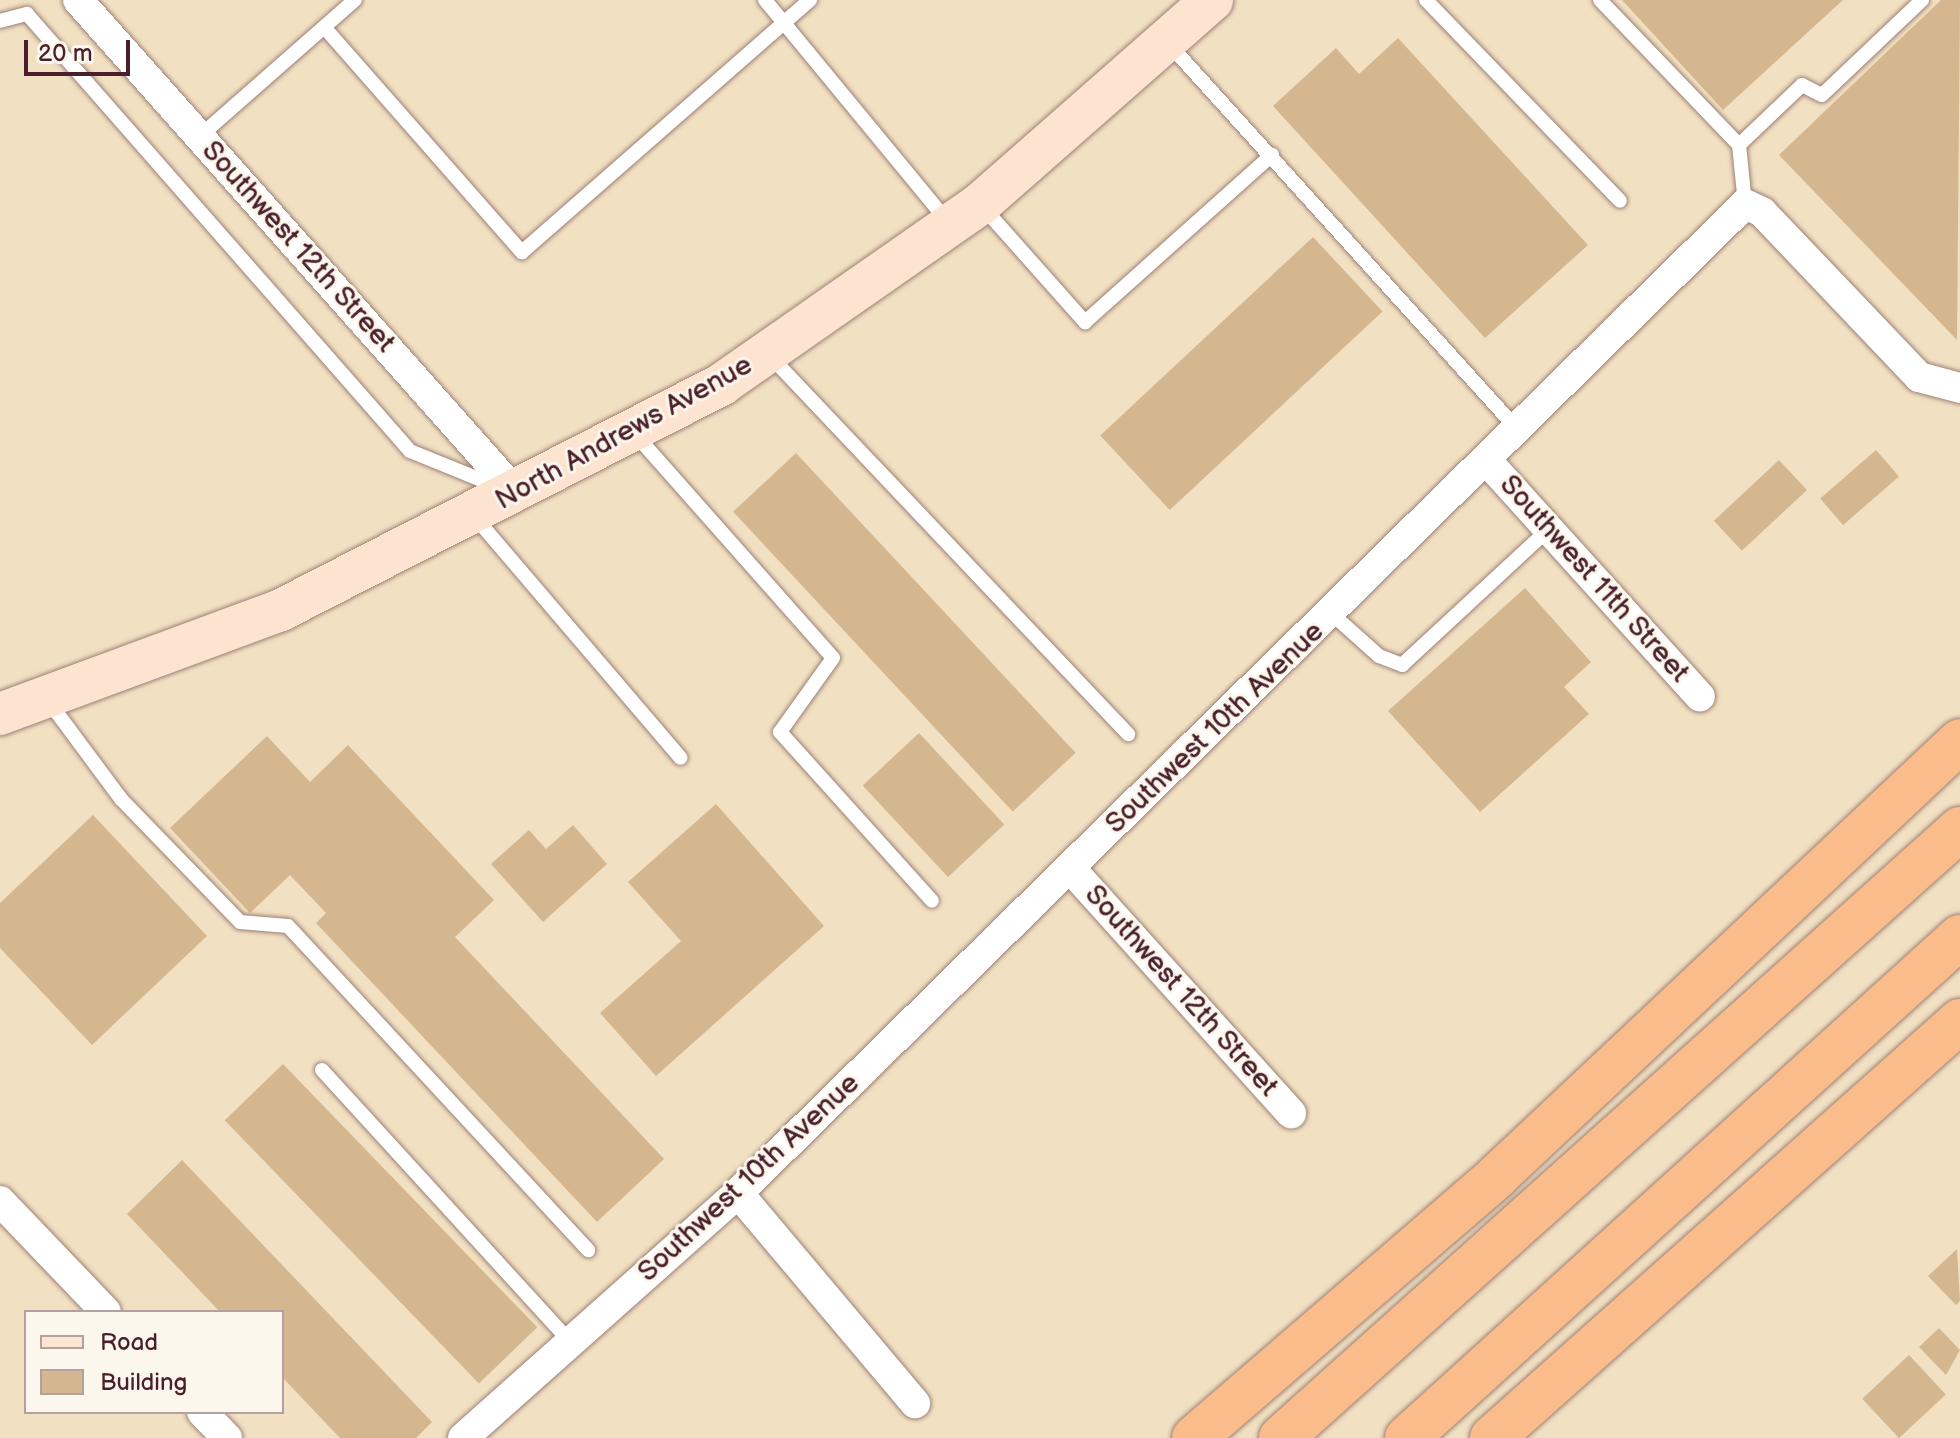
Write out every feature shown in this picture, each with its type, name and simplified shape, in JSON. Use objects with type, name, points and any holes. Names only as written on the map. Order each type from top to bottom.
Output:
[{"type":"highway","points":[[1194,1438],[1497,1176],[1960,741]]},
{"type":"highway","points":[[1281,1438],[1960,829]]},
{"type":"highway","points":[[1407,1438],[1960,937]]},
{"type":"highway","points":[[1492,1438],[1960,1021]]},
{"type":"main road","name":"North Andrews Avenue","points":[[0,714],[281,610],[474,516],[633,432],[767,353],[965,214],[1168,43],[1212,0]]},
{"type":"street","name":"Southwest 12th Street","points":[[78,0],[517,494]]},
{"type":"street","points":[[1745,204],[1762,212],[1919,377],[1960,388]]},
{"type":"street","name":"Southwest 10th Avenue","points":[[463,1438],[738,1193],[1488,462],[1745,204]]},
{"type":"street","name":"Southwest 11th Street","points":[[1488,462],[1700,697]]},
{"type":"street","name":"Southwest 12th Street","points":[[1071,869],[1291,1113]]},
{"type":"street","points":[[738,1193],[915,1403]]},
{"type":"street","points":[[0,1201],[104,1310]]},
{"type":"street","points":[[204,1414],[227,1438]]},
{"type":"lane","points":[[200,136],[355,0]]},
{"type":"lane","points":[[765,0],[965,214],[1085,322],[1272,155]]},
{"type":"lane","points":[[324,27],[522,252],[810,0]]},
{"type":"lane","points":[[1426,0],[1620,201]]},
{"type":"lane","points":[[1600,0],[1739,145],[1745,204]]},
{"type":"lane","points":[[1739,145],[1802,85],[1822,95],[1922,0]]},
{"type":"lane","points":[[0,21],[27,14],[410,451],[517,494]]},
{"type":"lane","points":[[1168,43],[1519,431]]},
{"type":"lane","points":[[767,353],[1128,734]]},
{"type":"lane","points":[[633,432],[833,658],[780,732],[932,901]]},
{"type":"lane","points":[[474,516],[681,758]]},
{"type":"lane","points":[[1332,614],[1379,656],[1402,665],[1549,529]]},
{"type":"lane","points":[[46,698],[121,799],[240,922],[288,926],[588,1250]]},
{"type":"lane","points":[[322,1070],[570,1342]]},
{"type":"building","points":[[1622,0],[1843,0],[1723,110]]},
{"type":"building","points":[[1941,0],[1960,0],[1957,340],[1779,155]]},
{"type":"building","points":[[1398,38],[1588,245],[1485,338],[1273,106],[1336,48],[1359,74]]},
{"type":"building","points":[[1313,237],[1383,312],[1170,510],[1100,435]]},
{"type":"building","points":[[1876,450],[1899,476],[1843,525],[1820,499]]},
{"type":"building","points":[[796,453],[1076,753],[1013,812],[733,512]]},
{"type":"building","points":[[1779,460],[1807,490],[1742,551],[1714,521]]},
{"type":"building","points":[[1525,588],[1591,662],[1564,687],[1589,714],[1480,812],[1388,711]]},
{"type":"building","points":[[919,733],[1004,824],[948,877],[863,786]]},
{"type":"building","points":[[267,736],[310,782],[348,745],[494,900],[455,937],[664,1159],[597,1222],[316,923],[326,913],[290,875],[250,913],[170,828]]},
{"type":"building","points":[[716,804],[824,926],[656,1076],[600,1013],[681,941],[628,882]]},
{"type":"building","points":[[93,815],[207,936],[92,1045],[0,948],[0,903]]},
{"type":"building","points":[[573,825],[607,864],[543,922],[491,864],[529,830],[546,849]]},
{"type":"building","points":[[283,1064],[537,1327],[479,1384],[225,1120]]},
{"type":"building","points":[[182,1160],[432,1422],[416,1438],[340,1438],[284,1379],[284,1310],[218,1310],[127,1214]]},
{"type":"building","points":[[1957,1249],[1960,1301],[1956,1305],[1928,1276]]},
{"type":"building","points":[[1939,1328],[1960,1350],[1946,1375],[1919,1347]]},
{"type":"building","points":[[1909,1355],[1946,1394],[1899,1438],[1862,1399]]}]
